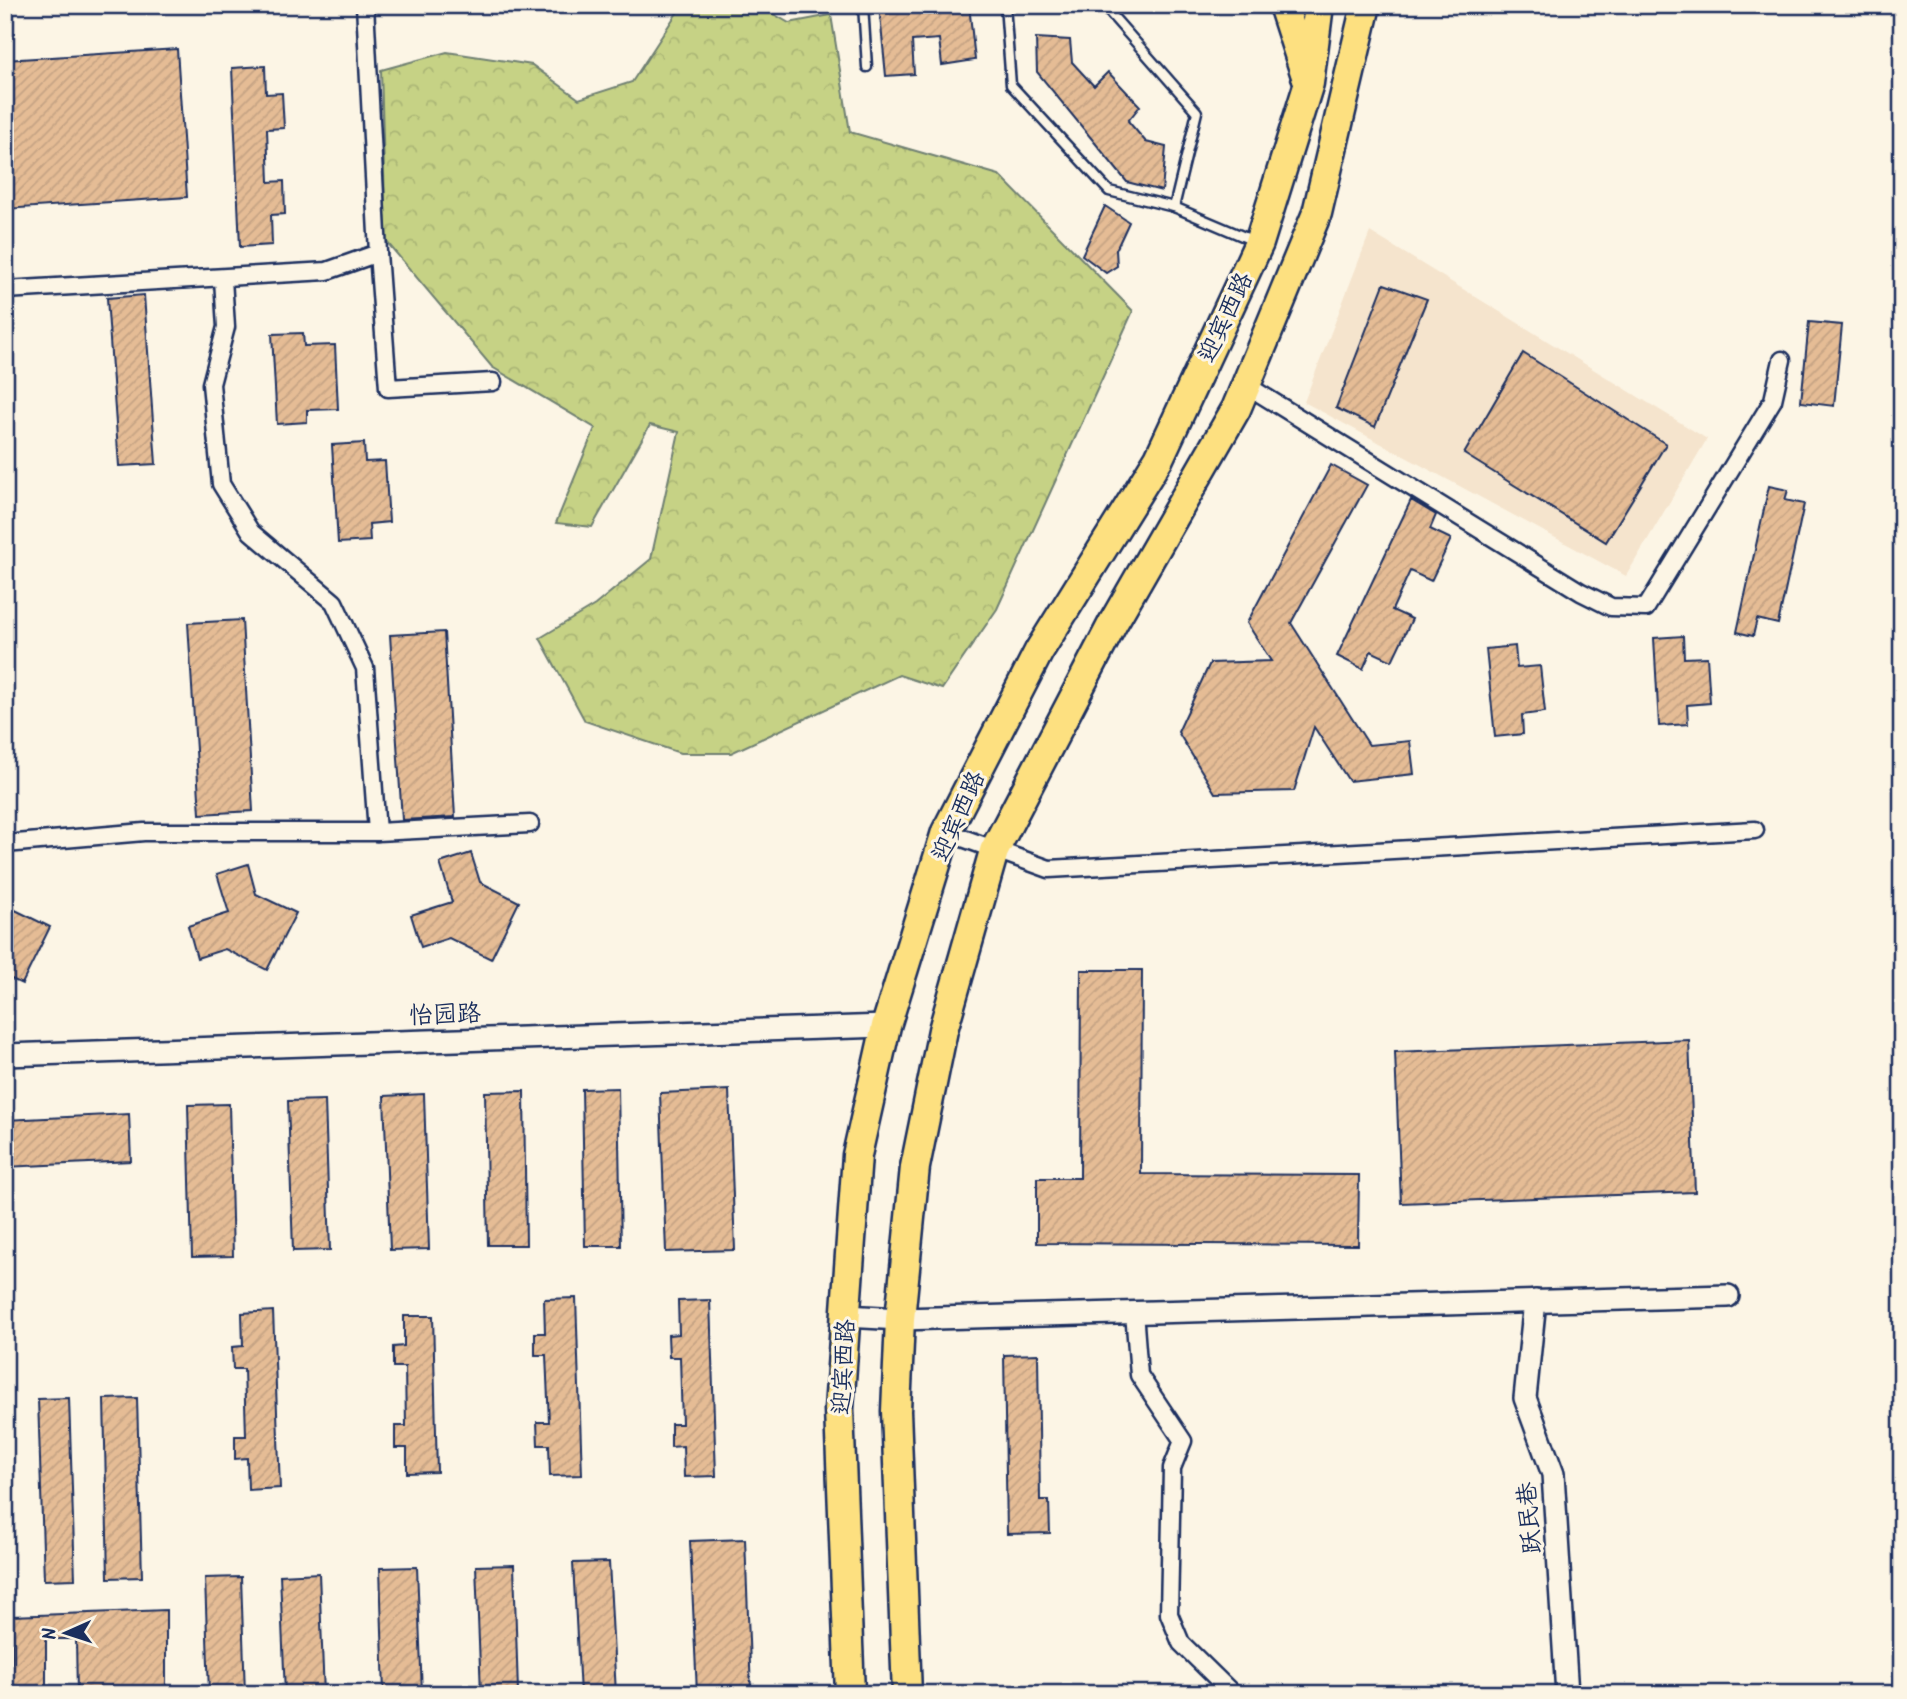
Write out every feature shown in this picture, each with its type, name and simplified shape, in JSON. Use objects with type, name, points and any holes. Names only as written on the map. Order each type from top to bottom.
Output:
[{"type":"highway","points":[[1283,5],[1309,83]]},
{"type":"highway","name":"迎宾西路","points":[[850,1694],[839,1409],[857,1155],[886,1026],[946,832],[1039,651],[1159,458],[1259,243],[1309,83],[1319,5]]},
{"type":"highway","name":"迎宾西路","points":[[907,1694],[895,1411],[900,1319],[915,1167],[943,1030],[994,851],[1113,623],[1236,409],[1317,213],[1366,5]]},
{"type":"street","points":[[366,5],[378,253],[388,388],[493,382]]},
{"type":"street","points":[[5,290],[327,271],[378,253]]},
{"type":"street","points":[[223,279],[226,327],[211,384],[221,484],[251,532],[334,602],[365,668],[377,832]]},
{"type":"street","points":[[1246,385],[1581,592],[1611,607],[1646,608],[1773,400],[1782,360]]},
{"type":"street","points":[[5,844],[144,832],[377,832],[530,824]]},
{"type":"street","points":[[946,832],[1049,869],[1755,830]]},
{"type":"street","name":"怡园路","points":[[5,1055],[886,1026]]},
{"type":"street","points":[[846,1316],[900,1319],[1728,1296]]},
{"type":"street","name":"跃民巷","points":[[1535,1301],[1525,1398],[1553,1474],[1567,1694]]},
{"type":"street","points":[[1134,1312],[1139,1375],[1183,1441],[1172,1468],[1169,1614],[1181,1643],[1233,1694]]},
{"type":"lane","points":[[863,5],[867,67]]},
{"type":"lane","points":[[1005,5],[1011,85],[1109,191],[1174,207],[1259,243]]},
{"type":"lane","points":[[1103,5],[1197,112],[1174,207]]},
{"type":"shaded area","points":[[1370,232],[1707,439],[1626,576],[1304,402]]},
{"type":"green space","points":[[682,5],[758,5],[789,23],[831,15],[850,132],[999,175],[1133,311],[997,609],[942,689],[899,675],[731,753],[680,753],[585,721],[540,638],[595,605],[651,559],[679,432],[650,425],[592,527],[556,523],[595,428],[492,367],[386,241],[381,70],[447,52],[532,65],[579,99],[632,82]]},
{"type":"building","points":[[879,5],[969,5],[975,60],[942,65],[939,39],[912,41],[914,74],[886,76]]},
{"type":"building","points":[[1036,38],[1070,40],[1072,62],[1094,86],[1108,72],[1140,106],[1128,121],[1146,142],[1166,147],[1162,191],[1127,182],[1037,72]]},
{"type":"building","points":[[177,49],[187,197],[5,209],[5,60]]},
{"type":"building","points":[[265,66],[266,94],[282,93],[284,128],[267,129],[269,182],[284,181],[285,214],[271,215],[272,245],[240,247],[232,68]]},
{"type":"building","points":[[1105,206],[1129,222],[1116,250],[1117,266],[1106,273],[1082,255]]},
{"type":"building","points":[[1384,284],[1427,299],[1375,427],[1336,408]]},
{"type":"building","points":[[144,295],[156,464],[119,466],[107,298]]},
{"type":"building","points":[[1809,322],[1842,325],[1834,406],[1801,402]]},
{"type":"building","points":[[303,333],[304,346],[335,345],[338,409],[307,410],[307,422],[277,424],[272,334]]},
{"type":"building","points":[[1523,353],[1666,444],[1606,542],[1464,454]]},
{"type":"building","points":[[364,443],[365,462],[385,461],[389,522],[369,524],[370,541],[338,543],[332,445]]},
{"type":"building","points":[[1331,465],[1367,485],[1291,623],[1369,745],[1410,741],[1414,774],[1349,781],[1314,727],[1294,791],[1215,793],[1178,732],[1210,663],[1271,661],[1247,623]]},
{"type":"building","points":[[1769,486],[1788,490],[1785,500],[1804,504],[1778,624],[1757,619],[1753,636],[1737,632]]},
{"type":"building","points":[[1411,500],[1436,515],[1430,529],[1451,539],[1431,581],[1410,571],[1392,610],[1412,619],[1392,661],[1371,651],[1363,669],[1337,656]]},
{"type":"building","points":[[242,620],[253,811],[200,814],[188,623]]},
{"type":"building","points":[[444,632],[455,817],[402,820],[390,635]]},
{"type":"building","points":[[1683,636],[1684,658],[1707,657],[1710,703],[1687,705],[1688,724],[1659,726],[1654,638]]},
{"type":"building","points":[[1515,646],[1517,668],[1540,666],[1545,712],[1522,715],[1523,734],[1495,737],[1486,649]]},
{"type":"building","points":[[471,853],[480,882],[519,902],[491,959],[449,938],[421,947],[411,915],[452,902],[440,863]]},
{"type":"building","points":[[248,864],[256,894],[296,913],[267,970],[225,949],[197,958],[188,926],[229,913],[217,874]]},
{"type":"building","points":[[5,905],[50,927],[22,984],[5,976]]},
{"type":"building","points":[[1081,970],[1142,970],[1141,1174],[1359,1175],[1358,1245],[1037,1243],[1037,1178],[1080,1178]]},
{"type":"building","points":[[1689,1040],[1695,1192],[1401,1203],[1395,1052]]},
{"type":"building","points":[[618,1088],[621,1246],[585,1246],[582,1089]]},
{"type":"building","points":[[729,1090],[735,1250],[666,1252],[660,1093]]},
{"type":"building","points":[[524,1091],[526,1245],[488,1245],[485,1092]]},
{"type":"building","points":[[424,1094],[429,1249],[390,1250],[384,1096]]},
{"type":"building","points":[[325,1100],[330,1250],[293,1251],[288,1101]]},
{"type":"building","points":[[229,1104],[233,1256],[192,1257],[188,1105]]},
{"type":"building","points":[[129,1114],[131,1161],[5,1167],[5,1120]]},
{"type":"building","points":[[576,1298],[582,1475],[550,1476],[549,1445],[538,1445],[537,1422],[549,1422],[546,1355],[535,1355],[535,1333],[545,1333],[544,1299]]},
{"type":"building","points":[[710,1300],[716,1476],[684,1477],[683,1446],[671,1447],[671,1424],[682,1424],[680,1357],[669,1357],[668,1335],[679,1334],[678,1301]]},
{"type":"building","points":[[273,1311],[280,1488],[248,1490],[247,1458],[235,1459],[235,1436],[246,1436],[244,1369],[233,1369],[232,1347],[243,1346],[242,1313]]},
{"type":"building","points":[[404,1316],[433,1316],[437,1472],[407,1473],[407,1448],[395,1448],[395,1426],[406,1426],[405,1367],[393,1367],[393,1347],[404,1346]]},
{"type":"building","points":[[1038,1354],[1040,1500],[1049,1500],[1050,1533],[1007,1534],[1004,1355]]},
{"type":"building","points":[[69,1398],[75,1579],[44,1580],[38,1399]]},
{"type":"building","points":[[137,1398],[142,1577],[108,1578],[104,1399]]},
{"type":"building","points":[[745,1539],[751,1691],[697,1693],[690,1541]]},
{"type":"building","points":[[609,1562],[616,1694],[580,1694],[573,1563]]},
{"type":"building","points":[[514,1565],[518,1692],[481,1693],[476,1566]]},
{"type":"building","points":[[417,1567],[422,1694],[384,1694],[380,1568]]},
{"type":"building","points":[[319,1573],[324,1694],[285,1694],[280,1575]]},
{"type":"building","points":[[241,1577],[245,1694],[209,1694],[205,1578]]},
{"type":"building","points":[[166,1610],[166,1694],[77,1694],[76,1639],[46,1639],[46,1694],[12,1694],[12,1616]]}]
